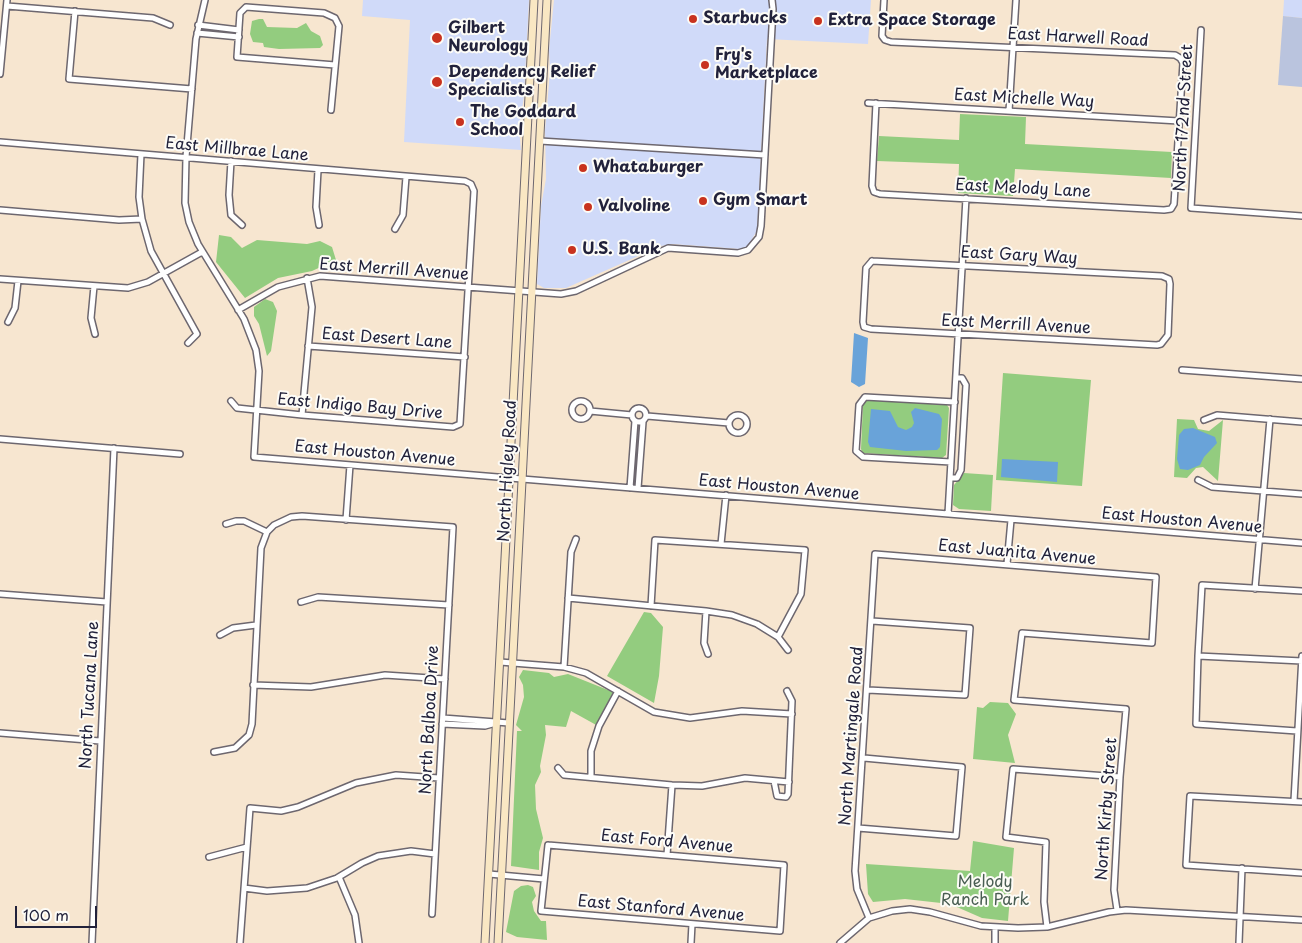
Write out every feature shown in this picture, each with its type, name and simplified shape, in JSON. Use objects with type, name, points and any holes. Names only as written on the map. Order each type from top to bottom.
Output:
[{"type":"main road","name":"North Higley Road","points":[[498,943],[522,478],[527,140],[534,0]]},
{"type":"main road","name":"North Higley Road","points":[[485,943],[509,478],[540,141],[547,0]]},
{"type":"main road","points":[[527,140],[540,141]]},
{"type":"street","points":[[205,0],[197,33],[186,157],[185,203],[189,222],[202,252],[251,334],[256,350],[259,371],[257,411]]},
{"type":"street","points":[[525,293],[570,293],[668,248],[738,253],[748,250],[760,237],[773,10],[772,0]]},
{"type":"street","name":"East Harwell Road","points":[[884,0],[882,36],[885,40],[1175,56],[1180,58],[1183,63],[1179,121]]},
{"type":"street","points":[[1009,111],[1016,0]]},
{"type":"street","points":[[1,74],[7,3],[153,18],[170,25]]},
{"type":"street","points":[[331,110],[339,26],[335,18],[324,13],[246,7],[242,9],[240,13],[237,57],[335,65]]},
{"type":"street","points":[[75,11],[69,79],[192,89]]},
{"type":"street","points":[[198,25],[239,30]]},
{"type":"street","name":"North 172nd Street","points":[[1202,30],[1191,208],[1302,216]]},
{"type":"street","points":[[197,33],[239,37]]},
{"type":"street","name":"East Michelle Way","points":[[868,103],[1179,121]]},
{"type":"street","name":"East Melody Lane","points":[[876,103],[872,186],[874,192],[966,198],[1171,209],[1174,204],[1179,121]]},
{"type":"street","points":[[540,141],[765,154]]},
{"type":"street","name":"East Millbrae Lane","points":[[0,142],[465,181],[471,184],[474,191],[469,288]]},
{"type":"street","points":[[141,154],[139,186],[142,219],[151,250],[197,334],[188,343]]},
{"type":"street","points":[[231,161],[228,195],[231,215],[242,225]]},
{"type":"street","points":[[318,170],[316,207],[319,225]]},
{"type":"street","points":[[395,229],[403,215],[406,177]]},
{"type":"street","points":[[948,514],[966,198]]},
{"type":"street","points":[[0,210],[119,220],[142,219]]},
{"type":"street","points":[[0,279],[128,288],[164,275],[202,252]]},
{"type":"street","name":"East Gary Way","points":[[864,327],[866,268],[872,261],[1162,276],[1169,279],[1170,284],[1166,340]]},
{"type":"street","name":"East Merrill Avenue","points":[[238,310],[278,287],[307,278],[344,276],[525,293]]},
{"type":"street","points":[[302,416],[312,308],[307,278]]},
{"type":"street","points":[[8,322],[16,308],[18,281]]},
{"type":"street","points":[[94,286],[91,318],[95,334]]},
{"type":"street","points":[[465,358],[469,288]]},
{"type":"street","name":"East Merrill Avenue","points":[[864,327],[958,335],[1157,345],[1166,340]]},
{"type":"street","name":"East Desert Lane","points":[[308,346],[465,358]]},
{"type":"street","name":"East Indigo Bay Drive","points":[[231,401],[237,408],[257,411],[453,427],[460,424],[465,358]]},
{"type":"street","points":[[1182,370],[1302,379]]},
{"type":"street","points":[[950,478],[957,478],[962,470],[966,384],[962,378],[956,378]]},
{"type":"street","points":[[951,462],[863,457],[858,455],[856,451],[859,405],[866,397],[955,402]]},
{"type":"street","points":[[630,488],[635,422],[632,415],[634,410],[640,408],[646,411],[647,416]]},
{"type":"street","name":"East Houston Avenue","points":[[257,411],[254,457],[1302,543]]},
{"type":"street","points":[[590,411],[632,415]]},
{"type":"street","points":[[1204,420],[1217,415],[1302,422]]},
{"type":"street","points":[[638,488],[643,422],[647,416]]},
{"type":"street","points":[[647,416],[729,423]]},
{"type":"street","points":[[1255,589],[1270,419]]},
{"type":"street","points":[[635,422],[643,422]]},
{"type":"street","points":[[0,439],[180,454]]},
{"type":"street","name":"North Tucana Lane","points":[[92,943],[114,448]]},
{"type":"street","points":[[214,752],[235,748],[249,735],[252,724],[256,625],[262,548],[268,532],[274,524],[291,517],[346,520],[350,465]]},
{"type":"street","points":[[1198,480],[1212,487],[1302,494]]},
{"type":"street","points":[[721,544],[726,496]]},
{"type":"street","points":[[226,524],[236,520],[244,521],[268,532]]},
{"type":"street","name":"North Balboa Drive","points":[[346,520],[453,527],[432,914]]},
{"type":"street","points":[[1007,564],[1011,520]]},
{"type":"street","points":[[564,667],[571,552],[576,539]]},
{"type":"street","points":[[651,606],[655,540],[805,550],[801,594],[778,637]]},
{"type":"street","name":"East Juanita Avenue","points":[[876,554],[1156,577],[1152,643],[1022,633],[1014,700],[1126,709]]},
{"type":"street","name":"North Martingale Road","points":[[869,918],[857,889],[855,872],[876,554]]},
{"type":"street","points":[[1297,731],[1196,724],[1198,656],[1202,585],[1302,591]]},
{"type":"street","points":[[0,594],[107,602]]},
{"type":"street","points":[[301,602],[318,597],[448,605]]},
{"type":"street","points":[[568,598],[706,610],[732,615],[757,624],[778,637],[788,650]]},
{"type":"street","points":[[706,610],[704,643],[708,654]]},
{"type":"street","points":[[868,690],[965,696],[970,628],[872,621]]},
{"type":"street","points":[[220,635],[233,628],[256,625]]},
{"type":"street","points":[[1198,656],[1302,661]]},
{"type":"street","points":[[1294,801],[1302,656]]},
{"type":"street","points":[[500,662],[564,667],[586,673],[654,712],[690,718],[742,711],[792,714]]},
{"type":"street","points":[[254,685],[311,687],[385,675],[445,679]]},
{"type":"street","points":[[591,776],[591,751],[599,726],[618,691]]},
{"type":"street","points":[[774,781],[774,791],[781,797],[788,794],[792,701],[787,691]]},
{"type":"street","name":"North Kirby Street","points":[[1117,910],[1114,890],[1126,709]]},
{"type":"street","points":[[442,718],[509,723]]},
{"type":"street","points":[[442,724],[485,726],[497,722]]},
{"type":"street","points":[[0,733],[100,741]]},
{"type":"street","points":[[858,828],[956,836],[962,767],[864,758]]},
{"type":"street","points":[[558,768],[564,776],[591,776],[672,785],[702,786],[744,778],[789,782]]},
{"type":"street","points":[[1047,927],[1044,902],[1046,842],[1006,837],[1013,769],[1120,777]]},
{"type":"street","points":[[240,943],[250,808],[281,810],[298,808],[356,783],[396,775],[439,778]]},
{"type":"street","points":[[667,855],[672,785]]},
{"type":"street","points":[[1302,802],[1190,796],[1186,865],[1302,873]]},
{"type":"street","name":"East Ford Avenue","points":[[544,879],[548,844],[784,865],[780,930]]},
{"type":"street","points":[[209,857],[247,847]]},
{"type":"street","points":[[244,888],[290,891],[307,888],[339,877],[378,856],[411,851],[435,854]]},
{"type":"street","points":[[1239,943],[1242,868]]},
{"type":"street","points":[[489,874],[544,879]]},
{"type":"street","points":[[339,877],[352,907],[359,943]]},
{"type":"street","name":"East Stanford Avenue","points":[[544,879],[541,912],[780,930]]},
{"type":"street","points":[[840,943],[869,918],[892,911],[918,910],[970,924],[995,927],[1047,927],[1117,910],[1302,920]]},
{"type":"street","points":[[691,943],[692,924]]},
{"type":"street","points":[[995,927],[995,943]]},
{"type":"shaded area","points":[[363,0],[529,0],[524,96],[519,129],[521,150],[404,142],[410,20],[362,16]]},
{"type":"shaded area","points":[[554,0],[871,0],[868,44],[767,39],[757,231],[747,247],[740,249],[672,244],[661,246],[566,288],[544,288],[537,284],[541,206],[546,179],[545,131],[550,71],[549,50]]},
{"type":"shaded area","points":[[1284,0],[1302,0],[1302,18],[1283,16]]},
{"type":"shaded area","points":[[1283,16],[1302,18],[1302,87],[1278,85]]},
{"type":"green space","points":[[263,19],[267,27],[297,28],[306,23],[311,31],[320,36],[323,45],[320,48],[279,49],[264,47],[263,43],[253,42],[250,34],[252,21]]},
{"type":"green space","points":[[960,114],[1026,117],[1025,144],[1172,152],[1171,178],[1015,169],[1013,196],[958,193],[959,164],[877,161],[879,136],[959,140]]},
{"type":"green space","points":[[219,235],[231,237],[242,248],[257,240],[307,244],[320,241],[332,247],[336,260],[312,271],[278,278],[245,298],[216,262]]},
{"type":"green space","points":[[265,299],[273,302],[277,311],[271,351],[267,356],[259,324],[254,316],[254,307]]},
{"type":"green space","points":[[1003,373],[1091,380],[1082,486],[996,480]]},
{"type":"green space","points":[[868,400],[947,405],[949,408],[946,455],[942,458],[863,453],[861,449],[863,404]]},
{"type":"green space","points":[[1177,419],[1194,420],[1198,429],[1209,431],[1223,420],[1218,481],[1203,467],[1196,468],[1187,478],[1174,477]]},
{"type":"green space","points":[[964,473],[993,475],[991,511],[959,509],[953,505],[954,485]]},
{"type":"green space","points":[[644,612],[651,613],[663,627],[659,676],[654,703],[607,676]]},
{"type":"green space","points":[[523,670],[549,673],[554,677],[568,674],[613,692],[598,726],[571,711],[566,727],[545,725],[546,735],[540,766],[541,772],[535,785],[536,809],[543,838],[539,852],[539,870],[511,866],[517,731],[522,731],[516,725],[524,697],[523,685],[519,677]]},
{"type":"green space","points":[[990,702],[1008,703],[1016,714],[1008,735],[1015,763],[973,759],[977,707],[983,708]]},
{"type":"green space","name":"Melody Ranch Park","points":[[973,841],[1014,848],[1008,921],[982,918],[950,904],[905,899],[873,902],[868,894],[866,864],[970,871]]},
{"type":"green space","points":[[528,885],[533,887],[536,896],[532,902],[534,911],[541,921],[546,921],[547,940],[517,937],[506,932],[514,891],[521,886]]},
{"type":"water","points":[[854,333],[868,338],[865,384],[859,387],[851,382]]},
{"type":"water","points":[[915,408],[939,414],[942,419],[940,447],[937,450],[906,451],[870,447],[868,442],[871,409],[890,411],[898,427],[906,430],[912,427],[914,423],[911,412]]},
{"type":"water","points":[[1193,428],[1215,437],[1217,443],[1204,457],[1200,465],[1188,470],[1180,469],[1177,459],[1179,435],[1184,429]]},
{"type":"water","points":[[1002,459],[1058,462],[1057,482],[1001,477]]},
{"type":"place","name":"Starbucks","points":[[693,19]]},
{"type":"place","name":"Extra Space Storage","points":[[818,21]]},
{"type":"place","name":"Gilbert Neurology","points":[[437,38]]},
{"type":"place","name":"Fry's Marketplace","points":[[705,65]]},
{"type":"place","name":"Dependency Relief Specialists","points":[[437,82]]},
{"type":"place","name":"The Goddard School","points":[[460,122]]},
{"type":"place","name":"Whataburger","points":[[583,168]]},
{"type":"place","name":"Gym Smart","points":[[703,201]]},
{"type":"place","name":"Valvoline","points":[[588,207]]},
{"type":"place","name":"U.S. Bank","points":[[572,250]]}]
